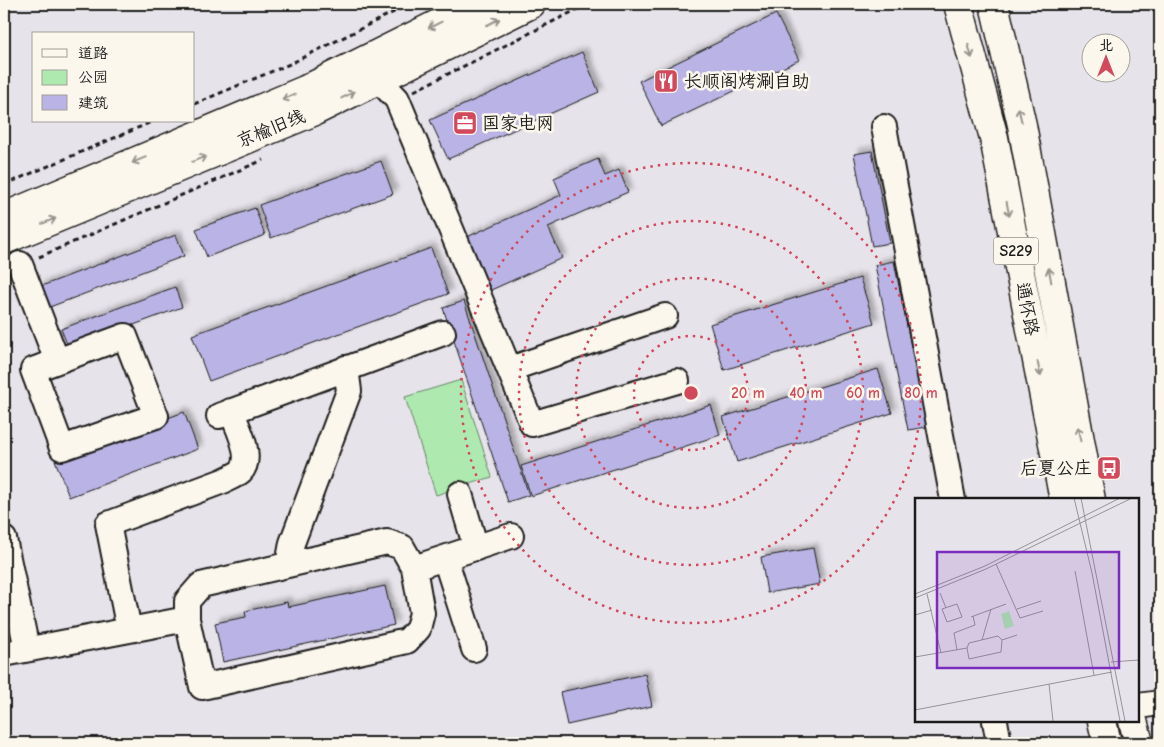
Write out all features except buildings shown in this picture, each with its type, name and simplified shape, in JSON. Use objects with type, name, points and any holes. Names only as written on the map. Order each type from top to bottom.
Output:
[{"type":"main road","name":"京榆旧线","points":[[4,217],[305,90],[478,4]]},
{"type":"main road","name":"京榆旧线","points":[[4,240],[315,111],[531,4]]},
{"type":"main road","name":"通怀路","points":[[958,4],[994,138],[1064,498]]},
{"type":"main road","name":"通怀路","points":[[994,4],[1022,125],[1091,498]]},
{"type":"main road","points":[[1102,722],[1107,743]]},
{"type":"main road","points":[[1133,722],[1139,743]]},
{"type":"street","points":[[378,79],[397,99],[532,424],[677,381]]},
{"type":"street","points":[[884,127],[954,498]]},
{"type":"street","points":[[20,264],[57,361]]},
{"type":"street","points":[[510,369],[665,316]]},
{"type":"street","points":[[128,630],[108,524],[223,481],[241,471],[246,459],[244,443],[225,413],[443,333]]},
{"type":"street","points":[[125,336],[156,416],[62,448],[33,370],[57,361],[125,336]]},
{"type":"street","points":[[288,565],[292,543],[348,391],[346,368]]},
{"type":"street","points":[[460,494],[476,548]]},
{"type":"street","points":[[414,568],[511,536]]},
{"type":"street","points":[[4,540],[27,650]]},
{"type":"street","points":[[387,542],[402,546],[414,568],[422,613],[418,629],[407,640],[202,687],[187,619],[187,601],[201,585],[288,565],[387,542]]},
{"type":"street","points":[[445,558],[474,649]]},
{"type":"street","points":[[4,654],[187,619]]},
{"type":"street","points":[[1139,706],[1160,703]]},
{"type":"street","points":[[995,722],[999,743]]},
{"type":"path","points":[[195,104],[292,62],[410,4]]},
{"type":"path","points":[[4,185],[152,122]]},
{"type":"green space","points":[[461,380],[492,477],[436,495],[405,397]]},
{"type":"place","name":"长顺阁烤涮自助","points":[[666,81]]},
{"type":"place","name":"国家电网","points":[[465,123]]},
{"type":"place","name":"后夏公庄","points":[[1109,468]]}]
